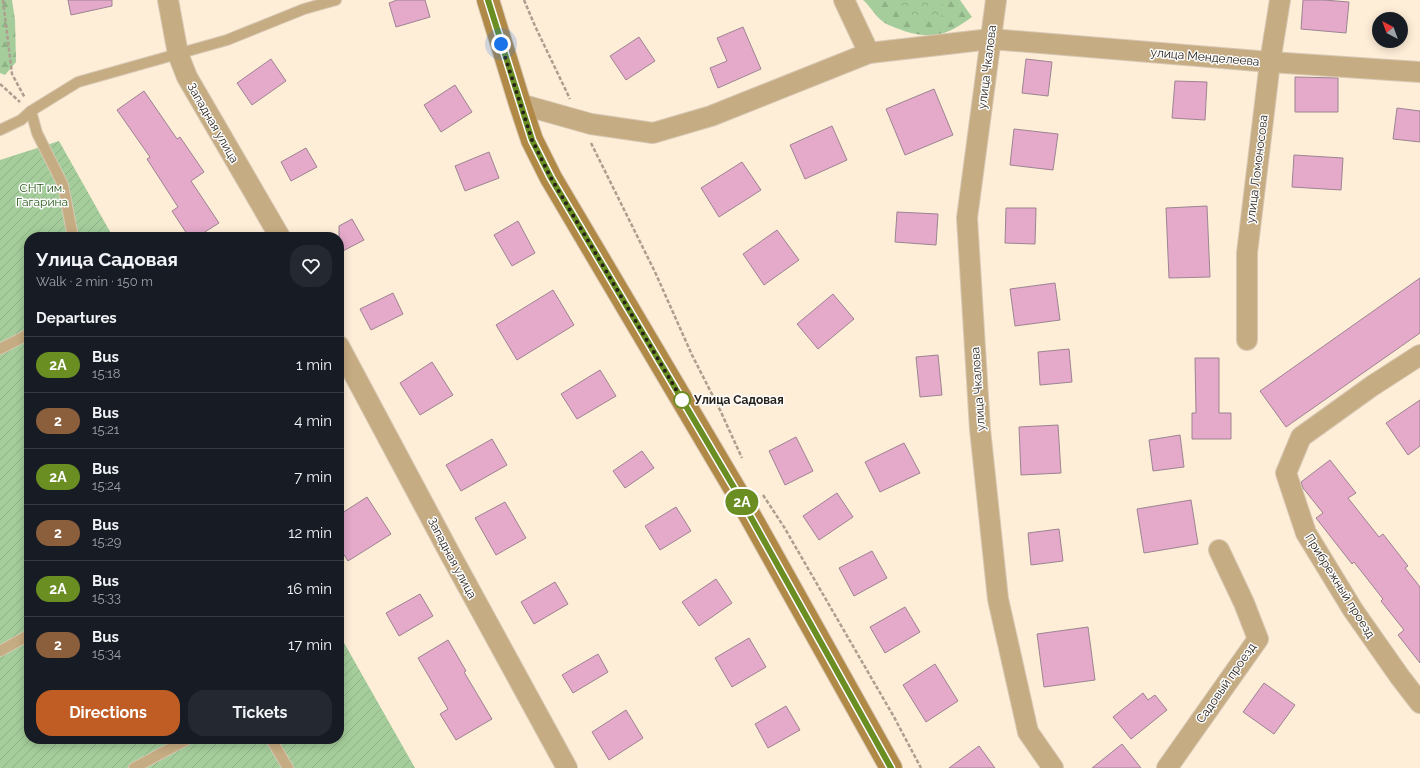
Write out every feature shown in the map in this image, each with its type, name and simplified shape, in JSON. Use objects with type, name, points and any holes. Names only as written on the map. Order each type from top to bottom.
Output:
[{"type":"street","name":"Западная улица","points":[[168,0],[178,54],[186,77],[277,232]]},
{"type":"street","points":[[488,0],[532,140],[551,178],[739,496],[891,768]]},
{"type":"street","points":[[844,0],[869,53]]},
{"type":"street","name":"улица Чкалова","points":[[996,0],[968,218],[980,429],[998,599],[1028,732],[1053,768]]},
{"type":"street","name":"улица Ломоносова","points":[[1247,340],[1247,253],[1270,62],[1280,0]]},
{"type":"street","name":"улица Менделеева","points":[[520,104],[591,124],[653,133],[711,116],[869,53],[991,39],[1270,62],[1420,72]]},
{"type":"street","name":"Западная улица","points":[[344,355],[567,768]]},
{"type":"street","name":"Прибрежный проезд","points":[[1420,355],[1372,386],[1301,437],[1286,473],[1306,533],[1353,610],[1420,703]]},
{"type":"street","name":"Садовый проезд","points":[[1167,768],[1258,639],[1244,603],[1220,550]]},
{"type":"lane","points":[[0,130],[21,120],[31,111],[78,82],[227,40],[304,9],[336,0]]},
{"type":"lane","points":[[31,111],[36,133],[63,185],[72,232]]},
{"type":"lane","points":[[0,349],[24,337]]},
{"type":"lane","points":[[0,651],[24,638]]},
{"type":"lane","points":[[134,768],[179,744]]},
{"type":"lane","points":[[274,744],[288,768]]},
{"type":"path","points":[[3,0],[12,74],[31,111]]},
{"type":"path","points":[[524,0],[534,26],[617,198],[655,272],[692,355],[720,410],[744,463]]},
{"type":"path","points":[[0,84],[31,111]]},
{"type":"path","points":[[759,488],[784,527],[894,717],[921,768]]},
{"type":"green space","points":[[0,0],[12,0],[15,20],[16,62],[5,75],[0,73]]},
{"type":"green space","points":[[863,0],[960,0],[972,17],[947,32],[932,35],[915,34],[883,22]]},
{"type":"green space","points":[[901,0],[943,0],[941,23],[899,18]]},
{"type":"green space","name":"СНТ им. Гагарина","points":[[59,141],[110,232],[24,232],[24,744],[344,744],[344,643],[415,768],[0,768],[0,160]]},
{"type":"building","points":[[68,0],[112,0],[112,6],[71,15]]},
{"type":"building","points":[[397,0],[425,0],[430,17],[396,27],[389,3]]},
{"type":"building","points":[[1303,0],[1349,2],[1346,33],[1301,29]]},
{"type":"building","points":[[743,27],[761,69],[718,88],[710,68],[727,61],[717,38]]},
{"type":"building","points":[[639,37],[655,61],[626,80],[610,56]]},
{"type":"building","points":[[271,59],[286,81],[252,105],[237,83]]},
{"type":"building","points":[[1026,59],[1052,62],[1048,96],[1022,93]]},
{"type":"building","points":[[1295,77],[1338,78],[1338,112],[1295,112]]},
{"type":"building","points":[[1175,81],[1207,82],[1205,120],[1172,118]]},
{"type":"building","points":[[455,85],[472,112],[441,132],[424,105]]},
{"type":"building","points":[[934,89],[953,135],[905,155],[886,109]]},
{"type":"building","points":[[144,91],[177,139],[180,137],[204,172],[191,181],[219,223],[205,232],[186,232],[172,211],[178,207],[147,159],[150,157],[117,110]]},
{"type":"building","points":[[1397,108],[1420,111],[1420,142],[1393,139]]},
{"type":"building","points":[[832,126],[847,160],[805,179],[790,145]]},
{"type":"building","points":[[1014,129],[1058,134],[1053,170],[1010,165]]},
{"type":"building","points":[[306,148],[317,167],[291,181],[281,162]]},
{"type":"building","points":[[489,152],[499,178],[465,191],[455,166]]},
{"type":"building","points":[[1294,155],[1343,158],[1341,190],[1292,187]]},
{"type":"building","points":[[742,162],[761,190],[719,217],[701,188]]},
{"type":"building","points":[[1207,206],[1210,277],[1169,278],[1166,208]]},
{"type":"building","points":[[1006,208],[1036,208],[1035,244],[1005,243]]},
{"type":"building","points":[[897,212],[938,214],[936,245],[895,242]]},
{"type":"building","points":[[352,219],[364,240],[344,250],[344,232],[339,232],[339,226]]},
{"type":"building","points":[[518,221],[535,253],[512,266],[494,235]]},
{"type":"building","points":[[777,230],[799,260],[764,285],[743,254]]},
{"type":"building","points":[[1420,278],[1420,333],[1286,427],[1260,391]]},
{"type":"building","points":[[1055,283],[1060,320],[1015,326],[1010,289]]},
{"type":"building","points":[[553,290],[574,325],[517,360],[496,325]]},
{"type":"building","points":[[393,293],[403,314],[371,330],[360,309]]},
{"type":"building","points":[[833,294],[854,319],[818,349],[797,324]]},
{"type":"building","points":[[1069,349],[1072,382],[1040,385],[1038,352]]},
{"type":"building","points":[[938,355],[942,395],[920,397],[916,357]]},
{"type":"building","points":[[1195,358],[1219,358],[1219,413],[1231,413],[1231,439],[1192,439],[1192,413],[1196,413]]},
{"type":"building","points":[[432,362],[453,395],[420,415],[400,383]]},
{"type":"building","points":[[600,370],[616,396],[577,419],[561,394]]},
{"type":"building","points":[[1420,400],[1420,446],[1408,455],[1386,423]]},
{"type":"building","points":[[1058,425],[1061,473],[1021,475],[1019,427]]},
{"type":"building","points":[[1180,435],[1184,467],[1153,471],[1149,440]]},
{"type":"building","points":[[796,437],[813,471],[785,485],[769,451]]},
{"type":"building","points":[[492,439],[507,465],[461,491],[446,465]]},
{"type":"building","points":[[904,443],[920,473],[880,492],[865,462]]},
{"type":"building","points":[[642,451],[654,468],[625,488],[613,471]]},
{"type":"building","points":[[1330,460],[1356,493],[1348,498],[1379,537],[1383,534],[1408,566],[1405,568],[1420,587],[1420,663],[1398,635],[1404,630],[1381,601],[1383,599],[1354,562],[1352,564],[1316,518],[1323,513],[1303,488],[1301,482]]},
{"type":"building","points":[[837,493],[853,517],[819,540],[803,516]]},
{"type":"building","points":[[367,497],[391,534],[348,561],[344,555],[344,512]]},
{"type":"building","points":[[1191,500],[1198,544],[1144,553],[1137,509]]},
{"type":"building","points":[[505,502],[526,538],[496,555],[475,518]]},
{"type":"building","points":[[676,507],[691,531],[660,550],[645,526]]},
{"type":"building","points":[[1059,529],[1063,561],[1031,565],[1028,533]]},
{"type":"building","points":[[872,551],[887,578],[854,596],[839,568]]},
{"type":"building","points":[[716,579],[732,603],[699,626],[682,602]]},
{"type":"building","points":[[555,582],[568,604],[534,624],[521,602]]},
{"type":"building","points":[[420,594],[433,616],[399,636],[386,613]]},
{"type":"building","points":[[905,607],[920,632],[885,653],[870,627]]},
{"type":"building","points":[[1088,627],[1095,680],[1044,687],[1037,634]]},
{"type":"building","points":[[749,638],[766,667],[732,687],[715,658]]},
{"type":"building","points":[[448,640],[466,671],[464,672],[492,719],[456,740],[440,714],[448,709],[418,658]]},
{"type":"building","points":[[598,654],[608,672],[573,693],[562,675]]},
{"type":"building","points":[[935,664],[958,701],[926,722],[903,685]]},
{"type":"building","points":[[1264,683],[1295,705],[1274,734],[1243,712]]},
{"type":"building","points":[[1143,693],[1148,700],[1155,695],[1167,710],[1131,739],[1113,717]]},
{"type":"building","points":[[786,706],[800,730],[768,748],[755,724]]},
{"type":"building","points":[[626,710],[643,738],[609,760],[592,732]]},
{"type":"building","points":[[1122,744],[1141,768],[1092,768]]},
{"type":"building","points":[[979,746],[995,768],[949,768]]},
{"type":"bus line","name":"2А","points":[[488,0],[532,140],[551,178],[739,496],[891,768]]},
{"type":"place","name":"Улица Садовая","points":[[682,400]]},
{"type":"route","points":[[501,44],[532,140],[551,178],[684,403],[682,400]]}]
